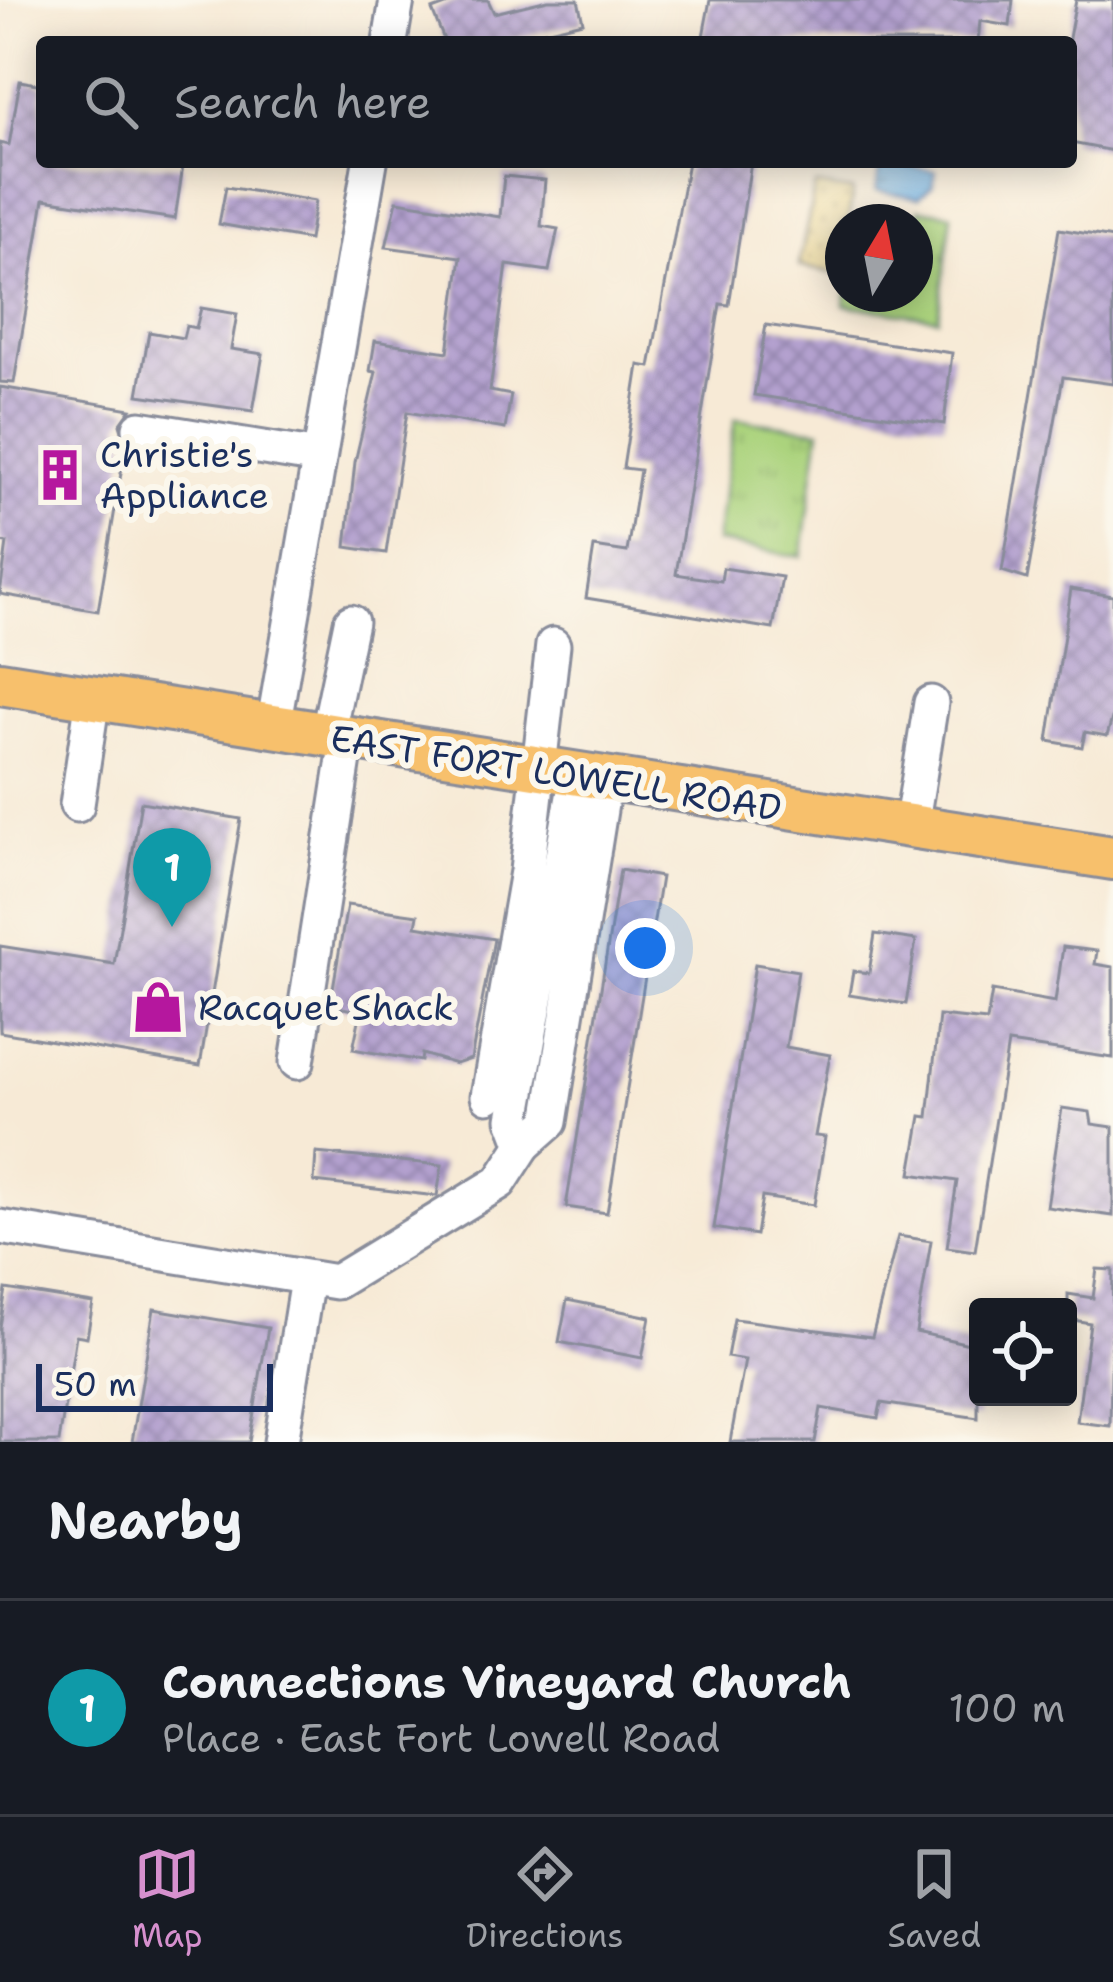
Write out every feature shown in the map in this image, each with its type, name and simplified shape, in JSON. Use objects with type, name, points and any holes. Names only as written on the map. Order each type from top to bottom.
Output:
[{"type":"main road","name":"EAST FORT LOWELL ROAD","points":[[0,683],[1113,858]]},
{"type":"street","points":[[391,36],[398,0]]},
{"type":"street","points":[[273,728],[369,168]]},
{"type":"street","points":[[140,428],[319,457]]},
{"type":"street","points":[[297,1062],[351,622]]},
{"type":"street","points":[[0,1227],[336,1282],[500,1182],[524,1145],[514,1119],[573,774],[553,645]]},
{"type":"street","points":[[77,806],[93,698]]},
{"type":"street","points":[[910,827],[931,704]]},
{"type":"street","points":[[488,1096],[527,871],[573,774]]},
{"type":"street","points":[[281,1442],[307,1279]]},
{"type":"green space","points":[[933,211],[952,214],[938,318],[895,312],[933,312]]},
{"type":"green space","points":[[735,419],[820,430],[802,557],[716,542]]},
{"type":"sand","points":[[815,185],[853,191],[851,204],[825,204],[825,271],[799,266]]},
{"type":"water","points":[[879,168],[936,171],[933,185],[919,198],[876,191]]},
{"type":"building","points":[[459,0],[488,0],[494,13],[548,0],[578,0],[583,22],[524,36],[443,36],[432,10]]},
{"type":"building","points":[[710,0],[1013,0],[1010,26],[980,21],[979,36],[703,36]]},
{"type":"building","points":[[1076,0],[1113,0],[1113,151],[1077,144],[1077,36],[1069,36]]},
{"type":"building","points":[[20,81],[36,84],[36,168],[183,168],[175,219],[44,199],[14,383],[0,382],[0,143],[9,145]]},
{"type":"building","points":[[687,168],[750,168],[729,305],[720,304],[676,574],[721,581],[723,568],[782,577],[773,629],[586,598],[594,547],[627,552],[640,470],[623,468],[639,365],[650,367]]},
{"type":"building","points":[[504,176],[545,180],[541,226],[558,229],[549,271],[507,265],[490,391],[511,395],[505,429],[407,412],[386,553],[346,547],[355,462],[376,372],[370,371],[375,341],[448,352],[461,257],[386,247],[397,201],[500,217]]},
{"type":"building","points":[[226,187],[315,201],[309,240],[219,224]]},
{"type":"building","points":[[1059,229],[1113,238],[1113,384],[1063,377],[1027,579],[1002,571]]},
{"type":"building","points":[[201,308],[237,314],[231,349],[263,354],[253,411],[138,395],[149,332],[183,338],[186,326],[196,328]]},
{"type":"building","points":[[766,325],[952,353],[944,424],[754,395]]},
{"type":"building","name":"Christie's Appliance","points":[[0,387],[131,409],[120,424],[126,443],[98,611],[0,594],[7,543],[0,542]]},
{"type":"building","points":[[1071,589],[1113,596],[1113,715],[1107,736],[1085,732],[1082,747],[1048,741]]},
{"type":"building","points":[[141,802],[241,819],[200,1066],[0,1032],[0,946],[114,964]]},
{"type":"building","points":[[620,870],[661,877],[607,1213],[566,1207]]},
{"type":"building","points":[[347,905],[418,915],[416,926],[494,939],[471,1059],[456,1064],[422,1054],[421,1061],[353,1049],[361,1011],[330,1006]]},
{"type":"building","points":[[875,934],[916,940],[906,1004],[849,995],[853,971],[869,973]]},
{"type":"building","points":[[1063,947],[1097,951],[1095,964],[1113,967],[1113,1058],[1008,1043],[975,1251],[947,1247],[957,1181],[911,1174],[921,1116],[928,1117],[939,1016],[987,1021],[992,991],[1055,1002]]},
{"type":"building","points":[[755,964],[798,971],[786,1047],[830,1055],[815,1136],[825,1137],[814,1205],[762,1197],[756,1235],[714,1228]]},
{"type":"building","points":[[1062,1108],[1090,1112],[1092,1124],[1113,1127],[1113,1216],[1047,1207]]},
{"type":"building","points":[[316,1153],[442,1165],[437,1196],[314,1182]]},
{"type":"building","points":[[898,1236],[931,1241],[916,1332],[969,1344],[969,1406],[978,1406],[978,1418],[881,1403],[878,1418],[821,1408],[815,1442],[730,1442],[745,1360],[727,1357],[734,1319],[872,1337]]},
{"type":"building","points":[[1097,1269],[1113,1270],[1110,1426],[1077,1422],[1090,1323],[1077,1321],[1077,1298],[1068,1298],[1068,1294],[1093,1298]]},
{"type":"building","points":[[6,1289],[93,1303],[87,1337],[76,1335],[59,1442],[0,1442],[0,1327]]},
{"type":"building","points":[[567,1300],[650,1317],[642,1358],[559,1342]]},
{"type":"building","points":[[154,1309],[268,1328],[249,1442],[132,1442]]},
{"type":"place","name":"Christie's Appliance","points":[[60,475]]},
{"type":"place","name":"Connections Vineyard Church","points":[[172,927]]},
{"type":"place","name":"Racquet Shack","points":[[158,1007]]}]
